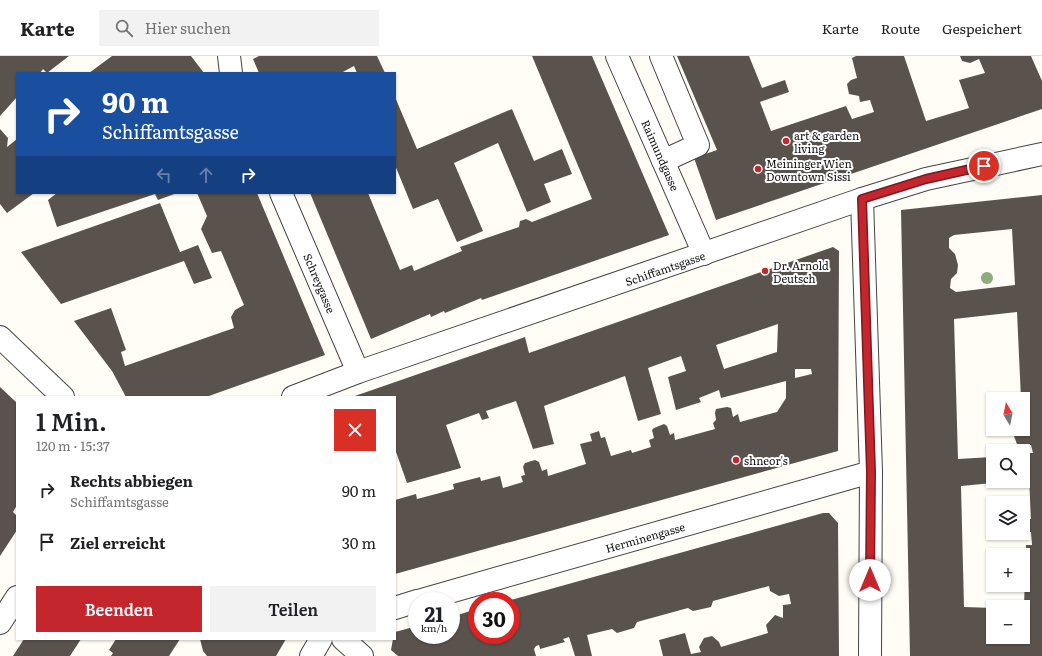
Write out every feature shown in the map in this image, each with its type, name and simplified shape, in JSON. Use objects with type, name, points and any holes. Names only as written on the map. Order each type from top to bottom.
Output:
[{"type":"street","points":[[229,56],[231,72]]},
{"type":"street","name":"Raimundgasse","points":[[617,56],[704,254]]},
{"type":"street","points":[[661,56],[698,144],[663,161]]},
{"type":"street","name":"Schiffamtsgasse","points":[[296,396],[358,372],[862,199],[926,179],[1042,154]]},
{"type":"street","name":"Schreygasse","points":[[281,194],[358,372]]},
{"type":"street","points":[[862,199],[871,472],[870,656]]},
{"type":"street","points":[[0,337],[61,396]]},
{"type":"street","name":"Herminengasse","points":[[450,592],[871,472]]},
{"type":"street","points":[[0,623],[16,599]]},
{"type":"street","name":"Herminengasse","points":[[396,608],[408,604]]},
{"type":"street","points":[[311,656],[320,640]]},
{"type":"street","points":[[344,640],[362,656]]},
{"type":"building","points":[[0,56],[69,56],[48,72],[43,69],[41,72],[16,72],[16,98],[0,116]]},
{"type":"building","points":[[112,56],[191,56],[203,72],[90,72]]},
{"type":"building","points":[[259,56],[377,56],[385,72],[357,72],[354,66],[343,72],[259,72],[253,59]]},
{"type":"building","points":[[532,56],[592,56],[669,235],[482,300],[481,298],[445,313],[444,311],[431,317],[430,314],[371,339],[310,194],[368,194],[400,270],[412,265],[414,271],[462,251],[460,247],[519,227],[520,221],[526,219],[532,222],[592,199]]},
{"type":"building","points":[[677,56],[749,56],[762,88],[785,80],[789,92],[760,102],[771,131],[846,106],[852,119],[874,112],[870,100],[860,102],[859,96],[849,94],[847,84],[851,80],[857,78],[852,58],[856,56],[904,56],[926,121],[969,108],[959,80],[985,73],[979,59],[970,63],[962,61],[960,56],[1031,56],[1042,81],[1042,109],[716,220],[694,158],[717,150]]},
{"type":"building","points":[[396,99],[417,149],[512,109],[534,161],[562,149],[572,174],[544,184],[551,202],[527,212],[498,143],[454,163],[483,231],[457,242],[438,199],[413,209],[396,167]]},
{"type":"building","points":[[0,129],[8,138],[7,147],[16,140],[16,194],[33,194],[7,213],[0,204]]},
{"type":"building","points":[[56,194],[155,194],[57,227],[48,200]]},
{"type":"building","points":[[155,194],[174,194],[158,200]]},
{"type":"building","points":[[197,194],[257,194],[325,355],[209,396],[125,396],[112,371],[74,321],[111,308],[126,350],[121,352],[125,366],[234,328],[231,317],[235,310],[244,305],[221,251],[212,253],[201,229],[207,216]]},
{"type":"building","points":[[1042,195],[1042,656],[910,656],[901,210]],"holes":[[[1012,229],[1015,285],[956,292],[950,288],[951,279],[957,273],[958,265],[955,254],[949,248],[949,238],[954,235]]]},
{"type":"building","points":[[160,203],[180,252],[198,245],[212,278],[194,284],[184,261],[61,304],[21,252]]},
{"type":"building","points":[[833,247],[839,251],[838,451],[396,574],[396,500],[416,494],[417,499],[436,494],[454,489],[453,484],[480,477],[481,481],[500,476],[503,488],[523,482],[521,476],[525,475],[523,467],[525,463],[535,460],[539,462],[542,471],[547,469],[548,476],[586,464],[580,444],[592,441],[590,434],[599,431],[601,438],[605,437],[611,456],[631,450],[632,453],[651,447],[649,440],[654,438],[652,430],[664,424],[667,426],[670,435],[674,433],[675,440],[715,429],[713,423],[716,420],[716,409],[727,407],[731,408],[733,417],[738,414],[740,422],[777,412],[786,398],[786,381],[721,398],[719,390],[699,398],[701,402],[676,410],[668,377],[686,371],[681,356],[648,368],[661,414],[638,421],[625,376],[544,406],[554,444],[533,449],[516,401],[486,411],[489,418],[482,420],[479,413],[446,425],[461,468],[407,483],[396,452],[396,396],[355,396],[525,337],[529,353]],"holes":[[[778,324],[777,352],[724,369],[716,345]],[[795,369],[811,369],[812,374],[795,378]]]},
{"type":"building","points":[[0,387],[16,402],[16,507],[13,512],[16,515],[16,532],[0,556]]},
{"type":"building","points":[[823,513],[829,513],[838,523],[839,656],[663,656],[659,640],[685,633],[691,654],[701,652],[699,647],[704,638],[712,636],[719,642],[721,647],[768,633],[766,625],[775,615],[783,618],[783,605],[791,604],[789,594],[779,596],[770,591],[769,586],[713,601],[711,607],[693,611],[688,608],[637,622],[634,628],[617,633],[612,629],[587,635],[592,656],[575,656],[569,637],[563,639],[565,642],[540,649],[539,645],[536,646],[534,649],[536,656],[398,656],[391,650],[393,640],[396,640],[396,632],[408,628],[408,644],[460,644],[460,614],[468,612],[468,644],[520,644],[520,597]]},
{"type":"building","points":[[23,640],[80,640],[70,656],[13,656]]},
{"type":"building","points":[[115,640],[179,640],[169,656],[111,656],[113,653],[109,650]]},
{"type":"building","points":[[200,640],[285,640],[276,656],[207,656],[203,651]]},
{"type":"place","name":"art & garden living","points":[[786,141]]},
{"type":"place","name":"Meininger Wien Downtown Sissi","points":[[758,169]]},
{"type":"place","name":"Dr. Arnold Deutsch","points":[[765,271]]},
{"type":"place","name":"shneor's","points":[[736,460]]},
{"type":"route","points":[[870,580],[871,472],[862,199],[926,179],[984,166]]}]
